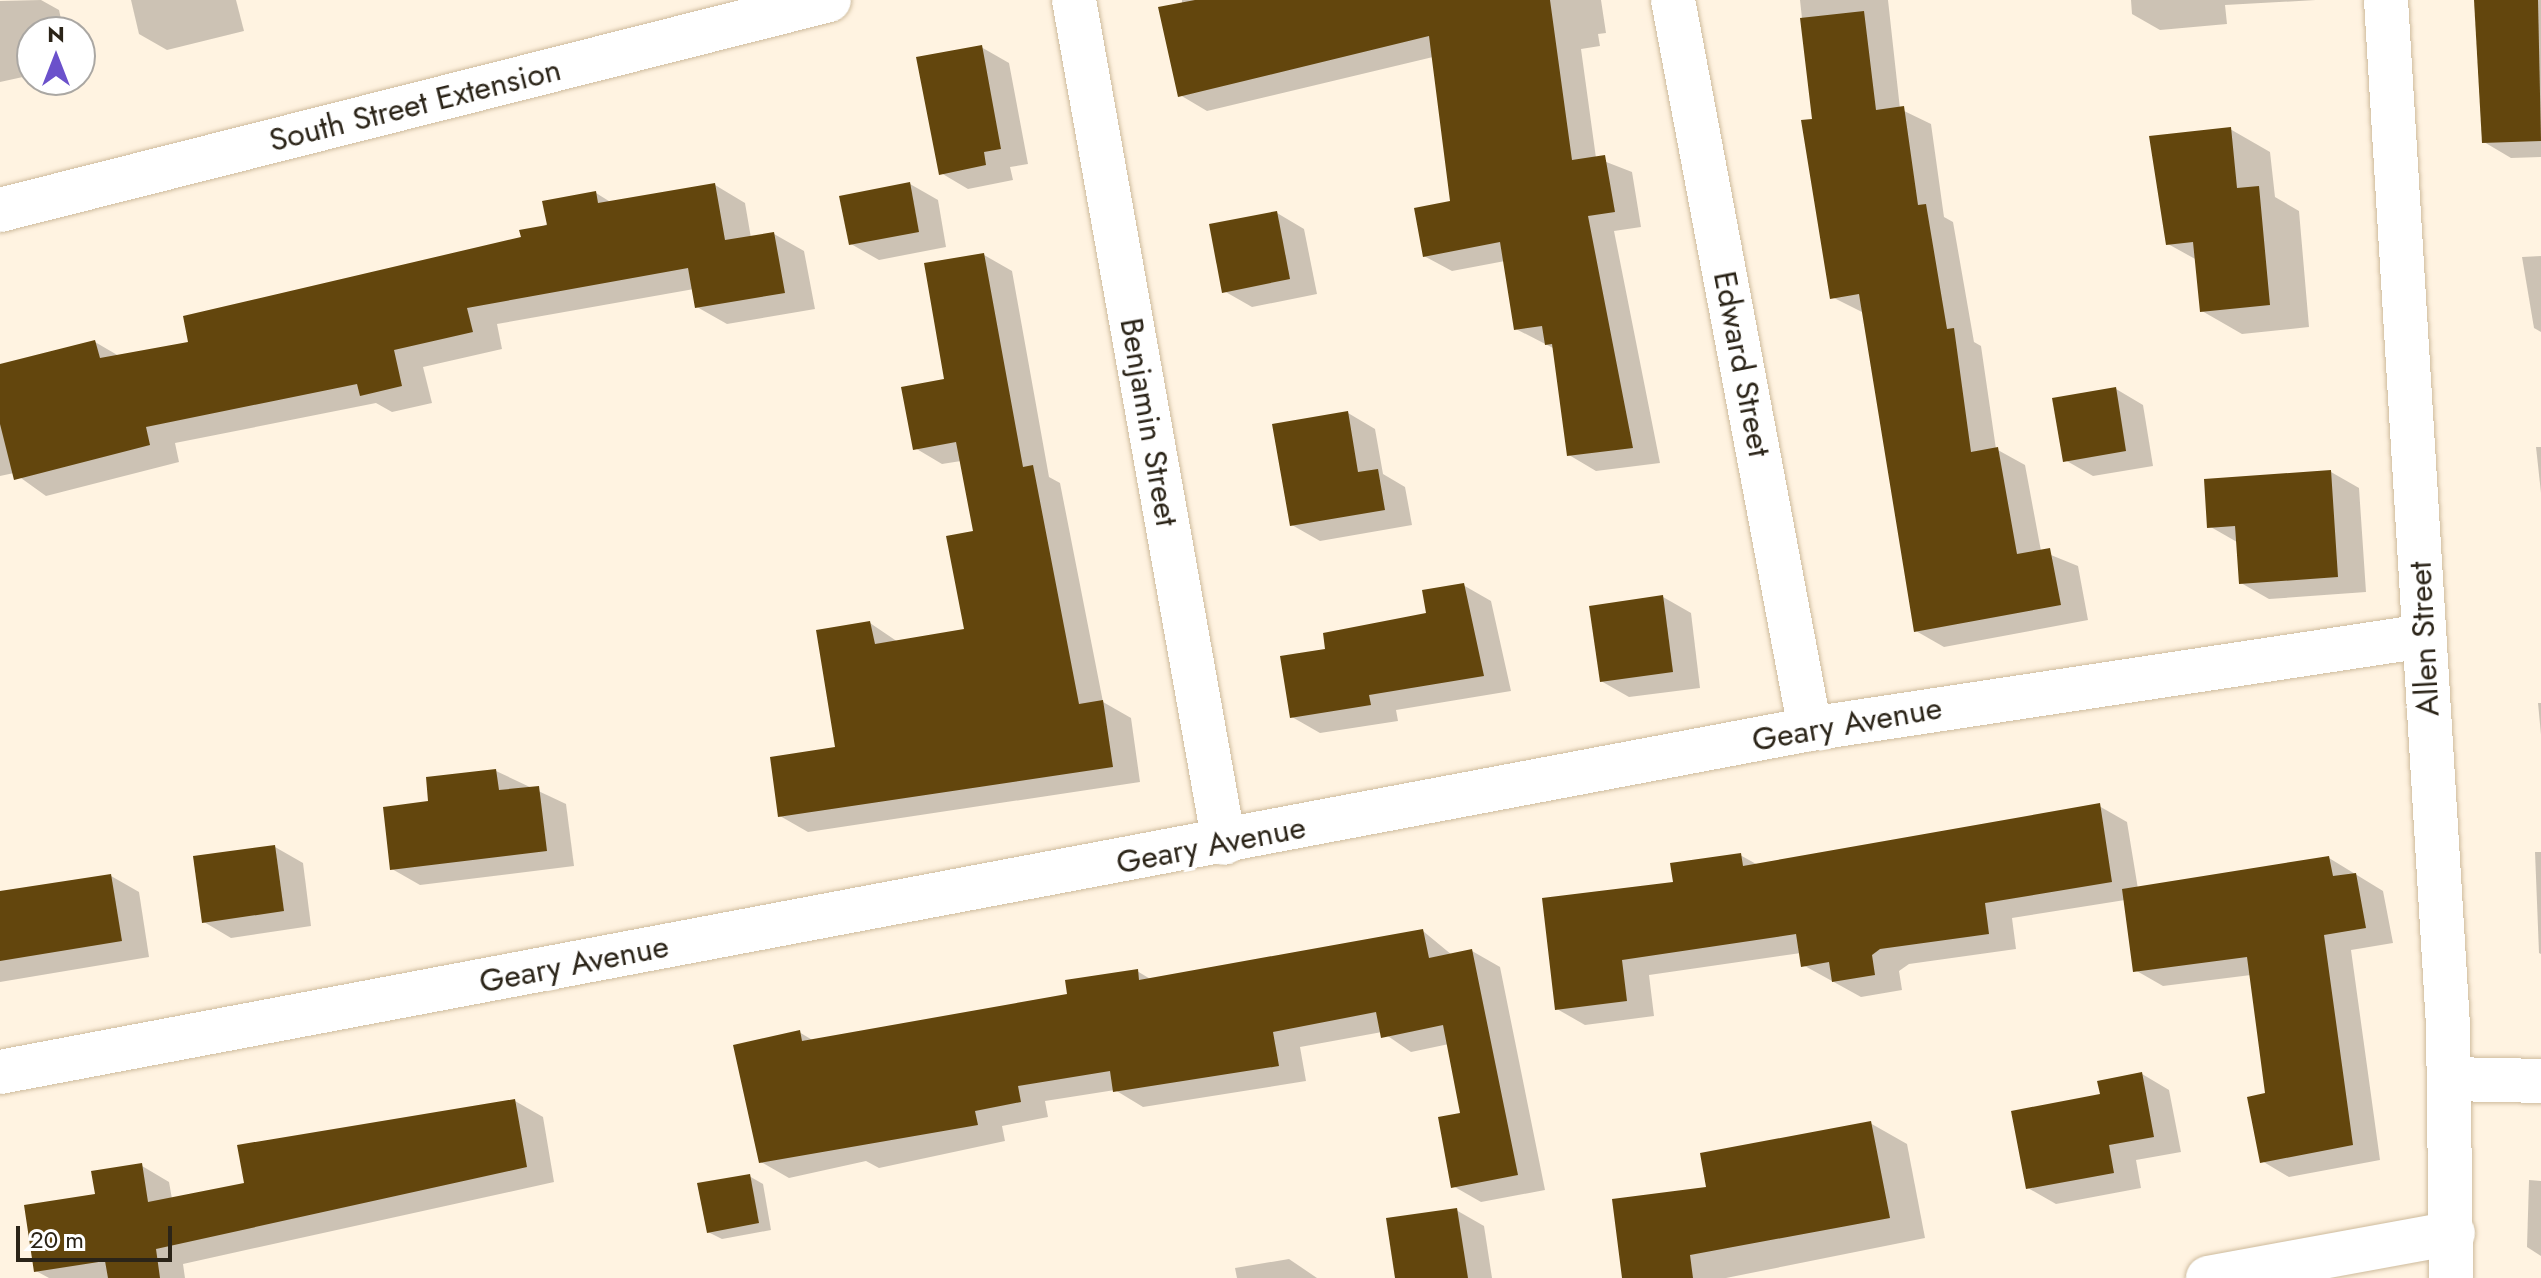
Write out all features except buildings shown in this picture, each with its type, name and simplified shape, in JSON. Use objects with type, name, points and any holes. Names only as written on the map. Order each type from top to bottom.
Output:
[{"type":"street","name":"South Street Extension","points":[[0,210],[829,0]]},
{"type":"street","name":"Benjamin Street","points":[[1074,0],[1224,843]]},
{"type":"street","name":"Edward Street","points":[[1673,0],[1810,729]]},
{"type":"street","name":"Allen Street","points":[[2386,0],[2449,1079],[2453,1233],[2451,1278]]},
{"type":"street","name":"Geary Avenue","points":[[0,1072],[1224,843],[1810,729],[2424,636]]},
{"type":"street","points":[[2449,1079],[2541,1081]]},
{"type":"street","points":[[2208,1278],[2453,1233]]}]
